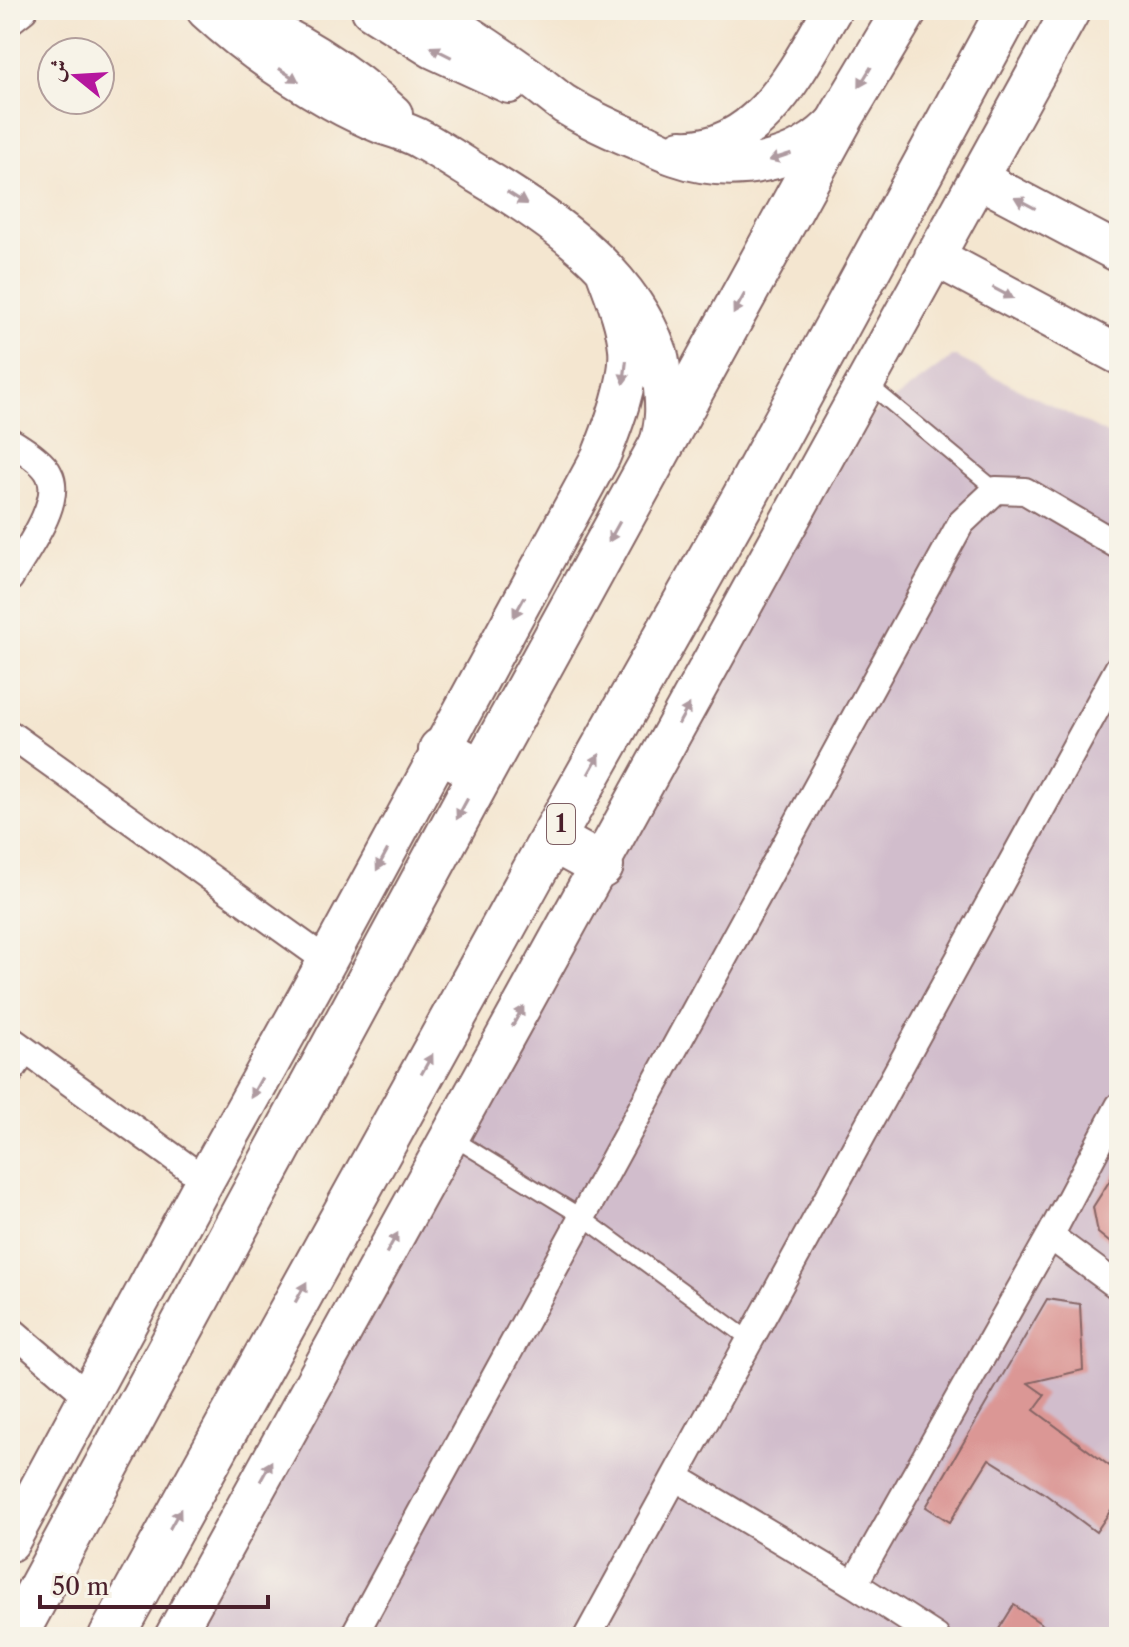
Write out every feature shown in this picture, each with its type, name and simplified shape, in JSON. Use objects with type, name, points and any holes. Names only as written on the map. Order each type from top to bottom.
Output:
[{"type":"highway","points":[[14,1637],[482,772],[843,114],[905,10]]},
{"type":"highway","name":"1","points":[[111,1637],[744,498],[1009,10]]},
{"type":"highway","points":[[441,750],[482,772]]},
{"type":"highway","points":[[552,839],[601,866]]},
{"type":"main road","points":[[206,10],[262,57],[299,82],[378,123],[419,138],[533,208],[568,234],[605,270],[637,310],[658,352],[666,407],[663,431],[654,458]]},
{"type":"main road","points":[[222,10],[315,55],[352,80],[419,138]]},
{"type":"main road","points":[[371,10],[433,49],[476,70],[564,104]]},
{"type":"main road","points":[[427,10],[488,48],[564,104],[605,126],[677,157],[732,166],[759,163],[809,145],[843,114]]},
{"type":"main road","points":[[657,148],[698,150],[726,141],[747,127],[788,84],[832,10]]},
{"type":"main road","points":[[174,1637],[1071,10]]},
{"type":"main road","points":[[979,179],[1119,253]]},
{"type":"main road","points":[[934,256],[1119,355]]},
{"type":"main road","points":[[10,1542],[601,456],[623,388],[628,350],[622,315],[605,270]]},
{"type":"street","points":[[10,21],[24,10]]},
{"type":"street","points":[[10,441],[50,474],[53,496],[46,517],[10,578]]},
{"type":"street","points":[[353,1637],[961,523],[996,490],[1025,491],[1119,546]]},
{"type":"street","points":[[587,1637],[1119,667]]},
{"type":"street","points":[[10,734],[327,961]]},
{"type":"street","points":[[20,1047],[205,1180]]},
{"type":"street","points":[[854,1584],[1050,1236],[1119,1106]]},
{"type":"street","points":[[1050,1236],[1119,1287]]},
{"type":"street","points":[[10,1329],[88,1396]]},
{"type":"street","points":[[675,1477],[936,1637]]},
{"type":"lane","points":[[865,382],[996,490]]},
{"type":"lane","points":[[10,1083],[20,1047]]},
{"type":"lane","points":[[451,1137],[582,1217],[750,1340]]},
{"type":"shaded area","points":[[954,356],[1119,440],[1119,1637],[175,1637],[864,421]]},
{"type":"building","points":[[1119,1166],[1119,1250],[1098,1233],[1093,1207]]},
{"type":"building","points":[[1047,1299],[1080,1304],[1083,1370],[1028,1383],[1045,1395],[1034,1410],[1119,1473],[1119,1498],[1096,1532],[1045,1494],[989,1459],[950,1522],[926,1507]]},
{"type":"building","points":[[1014,1605],[1043,1625],[1035,1637],[994,1637]]}]
